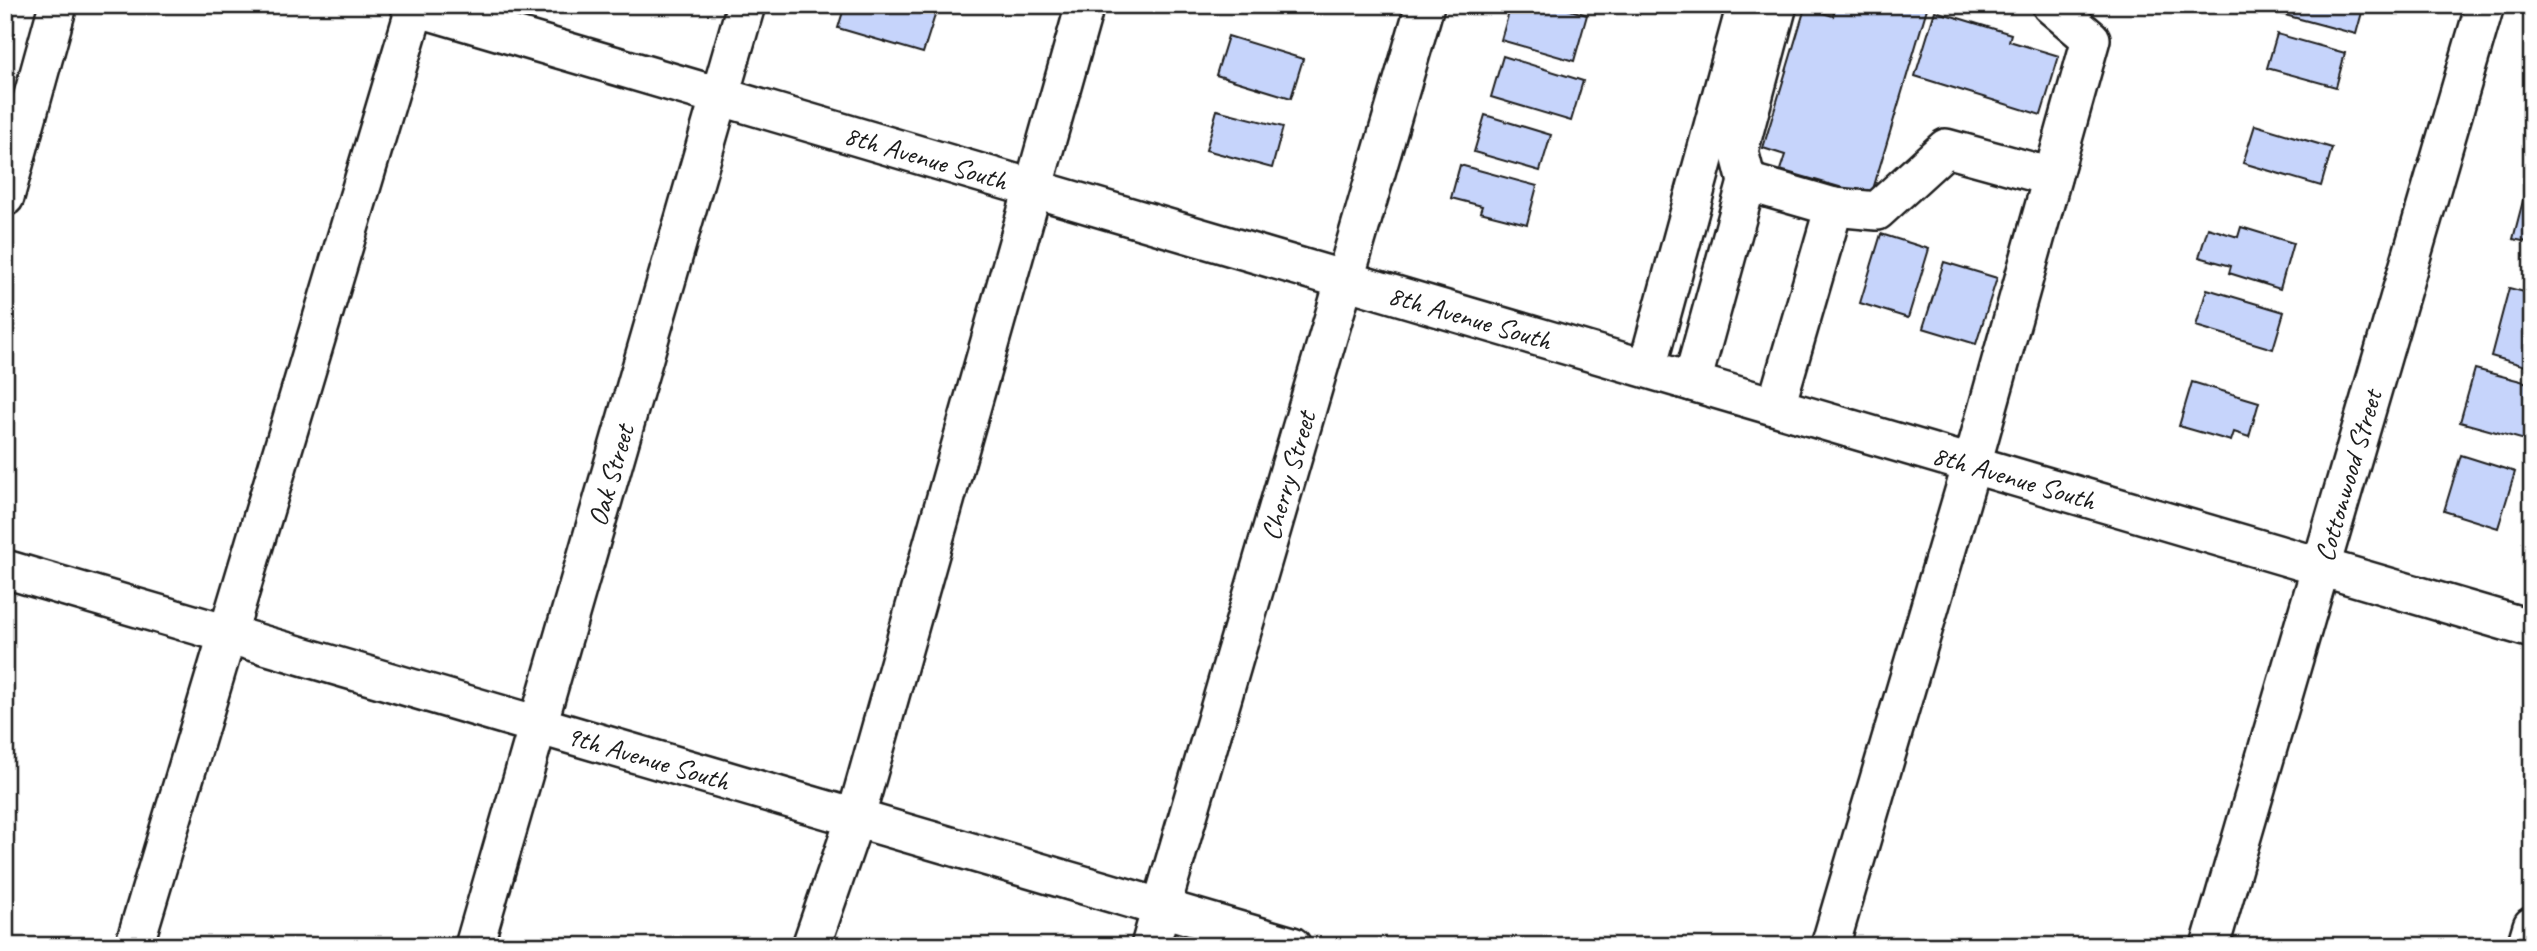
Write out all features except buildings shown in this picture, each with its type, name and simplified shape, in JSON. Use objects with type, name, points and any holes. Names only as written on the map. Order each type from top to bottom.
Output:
[{"type":"street","points":[[5,197],[58,5]]},
{"type":"street","name":"Oak Street","points":[[474,946],[746,5]]},
{"type":"street","points":[[811,946],[856,816],[1085,5]]},
{"type":"street","name":"Cherry Street","points":[[1150,946],[1343,278],[1425,5]]},
{"type":"street","points":[[1647,368],[1746,5]]},
{"type":"street","points":[[1692,382],[1747,182],[1739,150],[1778,5]]},
{"type":"street","points":[[1830,946],[1972,464],[2091,39],[2052,5]]},
{"type":"street","name":"Cottonwood Street","points":[[2210,946],[2485,5]]},
{"type":"street","points":[[134,946],[414,6]]},
{"type":"street","name":"8th Avenue South","points":[[414,6],[2532,629]]},
{"type":"street","points":[[1747,182],[1834,206],[1877,211],[1946,148],[2052,177]]},
{"type":"street","points":[[1776,406],[1834,206]]},
{"type":"street","name":"9th Avenue South","points":[[5,569],[539,723],[1292,946]]},
{"type":"street","points":[[2526,946],[2532,926]]}]
